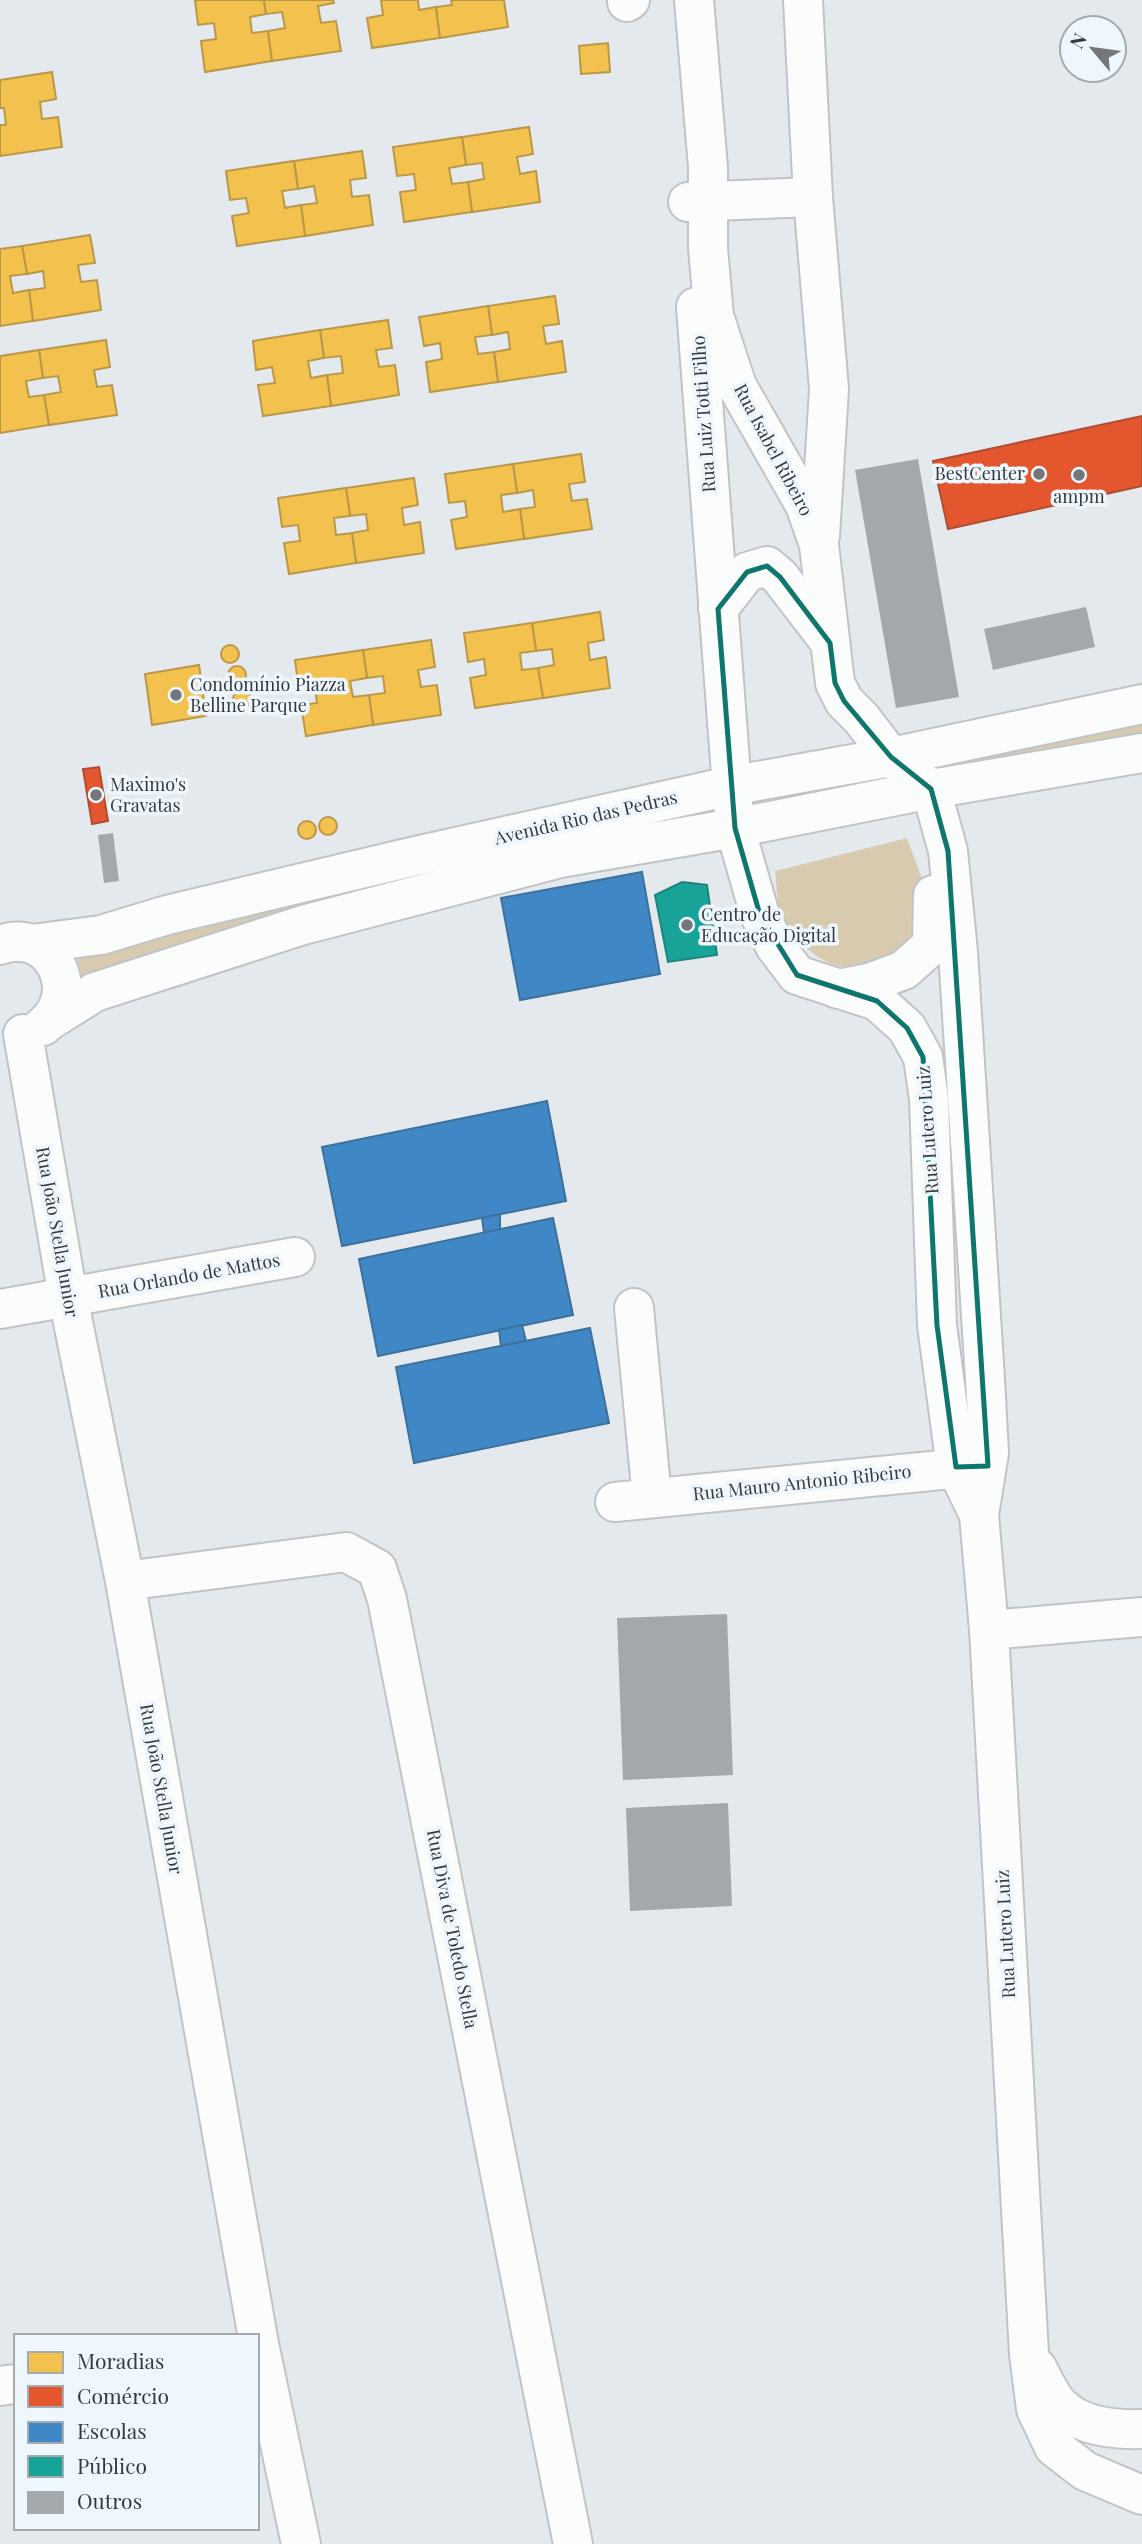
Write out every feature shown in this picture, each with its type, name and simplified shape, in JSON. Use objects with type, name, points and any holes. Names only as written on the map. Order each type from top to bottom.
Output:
[{"type":"street","name":"Rua Luiz Totti Filho","points":[[679,0],[698,202],[718,609],[735,828]]},
{"type":"street","name":"Rua Isabel Ribeiro","points":[[694,0],[708,167],[698,202],[708,248],[714,316],[737,386],[805,505],[819,545],[835,682],[844,701],[891,757]]},
{"type":"street","points":[[803,0],[813,197],[829,389],[819,545]]},
{"type":"street","points":[[698,202],[813,197]]},
{"type":"street","points":[[718,609],[747,572],[766,566],[780,577],[830,643]]},
{"type":"street","name":"Avenida Rio das Pedras","points":[[16,944],[101,935],[167,915],[407,858],[730,786],[891,757],[1142,704]]},
{"type":"street","name":"Avenida Rio das Pedras","points":[[24,1028],[95,992],[303,926],[560,858],[1142,753]]},
{"type":"street","points":[[891,757],[931,789]]},
{"type":"street","name":"Rua Lutero Luiz","points":[[931,789],[948,852],[958,952],[985,1379],[972,1467]]},
{"type":"street","name":"Rua Lutero Luiz","points":[[735,828],[760,915],[775,946],[797,975],[877,1001],[907,1028],[923,1057],[929,1099],[937,1325],[972,1467],[989,1630],[1028,2354],[1036,2409],[1054,2446],[1085,2471],[1142,2495]]},
{"type":"street","points":[[836,989],[869,983],[904,970],[932,945],[933,883],[948,852]]},
{"type":"street","points":[[16,944],[45,951],[55,961],[61,974],[63,990],[59,1006],[24,1028]]},
{"type":"street","name":"Rua João Stella Junior","points":[[24,1028],[68,1297],[125,1581],[256,2334]]},
{"type":"street","name":"Rua Orlando de Mattos","points":[[0,1309],[295,1257]]},
{"type":"street","name":"Rua Mauro Antonio Ribeiro","points":[[634,1308],[634,1500],[972,1467]]},
{"type":"street","name":"Rua Diva de Toledo Stella","points":[[125,1581],[346,1552],[377,1570],[387,1599],[573,2544]]},
{"type":"street","points":[[989,1630],[1142,1618]]},
{"type":"street","name":"Rua João Stella Junior","points":[[259,2349],[301,2544]]},
{"type":"street","points":[[1028,2354],[1059,2405],[1086,2423],[1122,2430],[1142,2429]]},
{"type":"highlighted area","points":[[767,566],[780,577],[830,643],[835,683],[844,701],[891,757],[931,789],[948,851],[988,1466],[956,1467],[937,1325],[923,1057],[907,1028],[877,1001],[797,975],[760,915],[735,828],[718,609],[747,572]]},
{"type":"shaded area","points":[[1142,722],[1142,733],[967,767],[965,757]]},
{"type":"shaded area","points":[[868,778],[870,789],[756,807],[755,796]]},
{"type":"shaded area","points":[[907,838],[927,899],[925,914],[919,927],[900,950],[874,963],[845,967],[826,961],[798,940],[781,914],[775,871]]},
{"type":"shaded area","points":[[290,905],[293,915],[83,982],[76,954]]},
{"type":"building: Moradias","points":[[195,0],[264,0],[266,14],[250,17],[252,33],[268,31],[272,61],[205,72],[201,41],[216,39],[214,23],[198,25]]},
{"type":"building: Moradias","points":[[264,0],[333,0],[334,3],[318,6],[321,23],[336,21],[341,51],[272,61],[268,31],[285,28],[282,12],[266,14]]},
{"type":"building: Moradias","points":[[381,0],[418,0],[419,10],[436,7],[440,38],[372,48],[367,18],[383,15]]},
{"type":"building: Moradias","points":[[451,0],[504,0],[508,27],[440,38],[436,7],[452,5]]},
{"type":"building: Moradias","points":[[608,43],[610,72],[581,74],[579,46]]},
{"type":"building: Moradias","points":[[52,72],[56,99],[40,102],[42,119],[58,117],[62,147],[0,156],[0,125],[6,125],[4,108],[0,108],[0,80]]},
{"type":"building: Moradias","points":[[529,127],[533,154],[517,157],[520,174],[536,171],[540,202],[472,212],[468,182],[484,179],[482,163],[466,165],[462,137]]},
{"type":"building: Moradias","points":[[462,137],[466,165],[449,168],[452,184],[468,182],[472,212],[404,222],[400,192],[416,190],[414,174],[397,176],[393,147]]},
{"type":"building: Moradias","points":[[362,151],[366,178],[350,180],[352,197],[369,195],[373,225],[305,236],[301,205],[317,203],[314,186],[298,189],[294,161]]},
{"type":"building: Moradias","points":[[294,161],[298,189],[282,191],[285,208],[301,205],[305,236],[237,246],[232,216],[249,213],[246,198],[230,200],[226,171]]},
{"type":"building: Moradias","points":[[90,235],[95,263],[78,265],[81,282],[97,280],[101,310],[33,321],[29,290],[45,288],[43,271],[27,274],[22,246]]},
{"type":"building: Moradias","points":[[22,246],[27,274],[10,276],[13,293],[29,290],[33,321],[0,326],[0,249]]},
{"type":"building: Moradias","points":[[555,296],[559,324],[543,326],[546,344],[562,341],[566,372],[498,382],[494,352],[510,349],[508,332],[492,335],[488,306]]},
{"type":"building: Moradias","points":[[488,306],[492,335],[475,337],[478,354],[494,352],[498,382],[430,392],[426,362],[442,359],[440,343],[424,346],[419,317]]},
{"type":"building: Moradias","points":[[388,320],[392,348],[376,350],[379,367],[395,365],[399,395],[331,406],[327,375],[343,373],[341,356],[324,358],[320,330]]},
{"type":"building: Moradias","points":[[320,330],[324,358],[308,361],[311,378],[327,375],[331,406],[263,416],[258,385],[275,383],[272,367],[256,370],[253,341]]},
{"type":"building: Moradias","points":[[106,340],[110,367],[94,370],[97,387],[112,385],[117,415],[49,425],[44,395],[61,392],[58,376],[43,378],[39,350]]},
{"type":"building: Moradias","points":[[39,350],[43,378],[26,381],[29,397],[44,395],[49,425],[0,433],[0,356]]},
{"type":"building: Moradias","points":[[581,454],[585,482],[569,484],[572,501],[587,499],[592,529],[524,539],[520,509],[535,507],[533,490],[517,493],[513,464]]},
{"type":"building: Moradias","points":[[513,464],[517,493],[501,495],[503,512],[520,509],[524,539],[456,549],[451,520],[467,517],[465,501],[449,503],[445,474]]},
{"type":"building: Moradias","points":[[414,478],[418,505],[402,508],[404,525],[420,522],[424,553],[356,563],[352,533],[368,530],[366,514],[350,516],[346,488]]},
{"type":"building: Moradias","points":[[346,488],[350,516],[334,518],[336,535],[352,533],[356,563],[289,574],[284,543],[300,541],[298,525],[282,527],[278,498]]},
{"type":"building: Moradias","points":[[600,612],[604,640],[588,643],[590,660],[606,657],[610,688],[543,698],[538,668],[554,665],[552,649],[536,651],[532,623]]},
{"type":"building: Moradias","points":[[532,623],[536,651],[520,653],[522,670],[538,668],[543,698],[475,708],[470,678],[486,675],[484,659],[468,662],[464,633]]},
{"type":"building: Moradias","points":[[431,640],[435,667],[418,670],[421,687],[437,685],[441,715],[373,725],[369,695],[385,693],[383,676],[367,678],[363,650]]},
{"type":"building: Moradias","points":[[226,645],[234,645],[239,654],[237,661],[226,663],[221,658],[221,650]]},
{"type":"building: Moradias","points":[[363,650],[367,678],[350,681],[353,697],[369,695],[373,725],[306,736],[301,705],[317,703],[315,687],[299,690],[295,660]]},
{"type":"building: Moradias","name":"Condomínio Piazza Belline Parque","points":[[199,665],[206,716],[152,725],[145,674]]},
{"type":"building: Moradias","points":[[233,666],[241,666],[246,675],[244,682],[233,684],[228,679],[228,671]]},
{"type":"building: Moradias","points":[[238,690],[246,690],[251,699],[249,706],[238,708],[233,703],[233,695]]},
{"type":"building: Moradias","points":[[324,817],[332,817],[337,826],[335,833],[324,835],[319,830],[319,822]]},
{"type":"building: Moradias","points":[[303,821],[311,821],[316,830],[314,837],[303,839],[298,834],[298,826]]},
{"type":"building: Comércio","name":"BestCenter","points":[[1142,416],[1142,486],[948,529],[933,461]]},
{"type":"building: Comércio","name":"Maximo's Gravatas","points":[[99,767],[108,821],[92,824],[83,769]]},
{"type":"building: Escolas","points":[[642,872],[660,974],[520,1000],[501,898]]},
{"type":"building: Escolas","points":[[547,1101],[566,1201],[342,1246],[322,1147]]},
{"type":"building: Escolas","points":[[500,1214],[500,1230],[484,1233],[482,1218]]},
{"type":"building: Escolas","points":[[553,1218],[573,1315],[378,1356],[359,1259]]},
{"type":"building: Escolas","points":[[522,1325],[526,1341],[501,1346],[499,1330]]},
{"type":"building: Escolas","points":[[590,1328],[609,1423],[414,1463],[396,1367]]},
{"type":"building: Público","name":"Centro de Educação Digital","points":[[682,882],[707,885],[717,955],[668,962],[655,895]]},
{"type":"building: Outros","points":[[918,459],[959,697],[896,708],[855,470]]},
{"type":"building: Outros","points":[[1086,607],[1095,647],[993,670],[984,629]]},
{"type":"building: Outros","points":[[113,833],[119,881],[104,883],[98,835]]},
{"type":"building: Outros","points":[[727,1614],[733,1775],[623,1780],[617,1618]]},
{"type":"building: Outros","points":[[728,1803],[732,1906],[630,1911],[626,1808]]},
{"type":"place","name":"BestCenter","points":[[1039,474]]},
{"type":"place","name":"ampm","points":[[1079,475]]},
{"type":"place","name":"Condomínio Piazza Belline Parque","points":[[176,695]]},
{"type":"place","name":"Maximo's Gravatas","points":[[96,795]]},
{"type":"place","name":"Centro de Educação Digital","points":[[687,925]]}]
